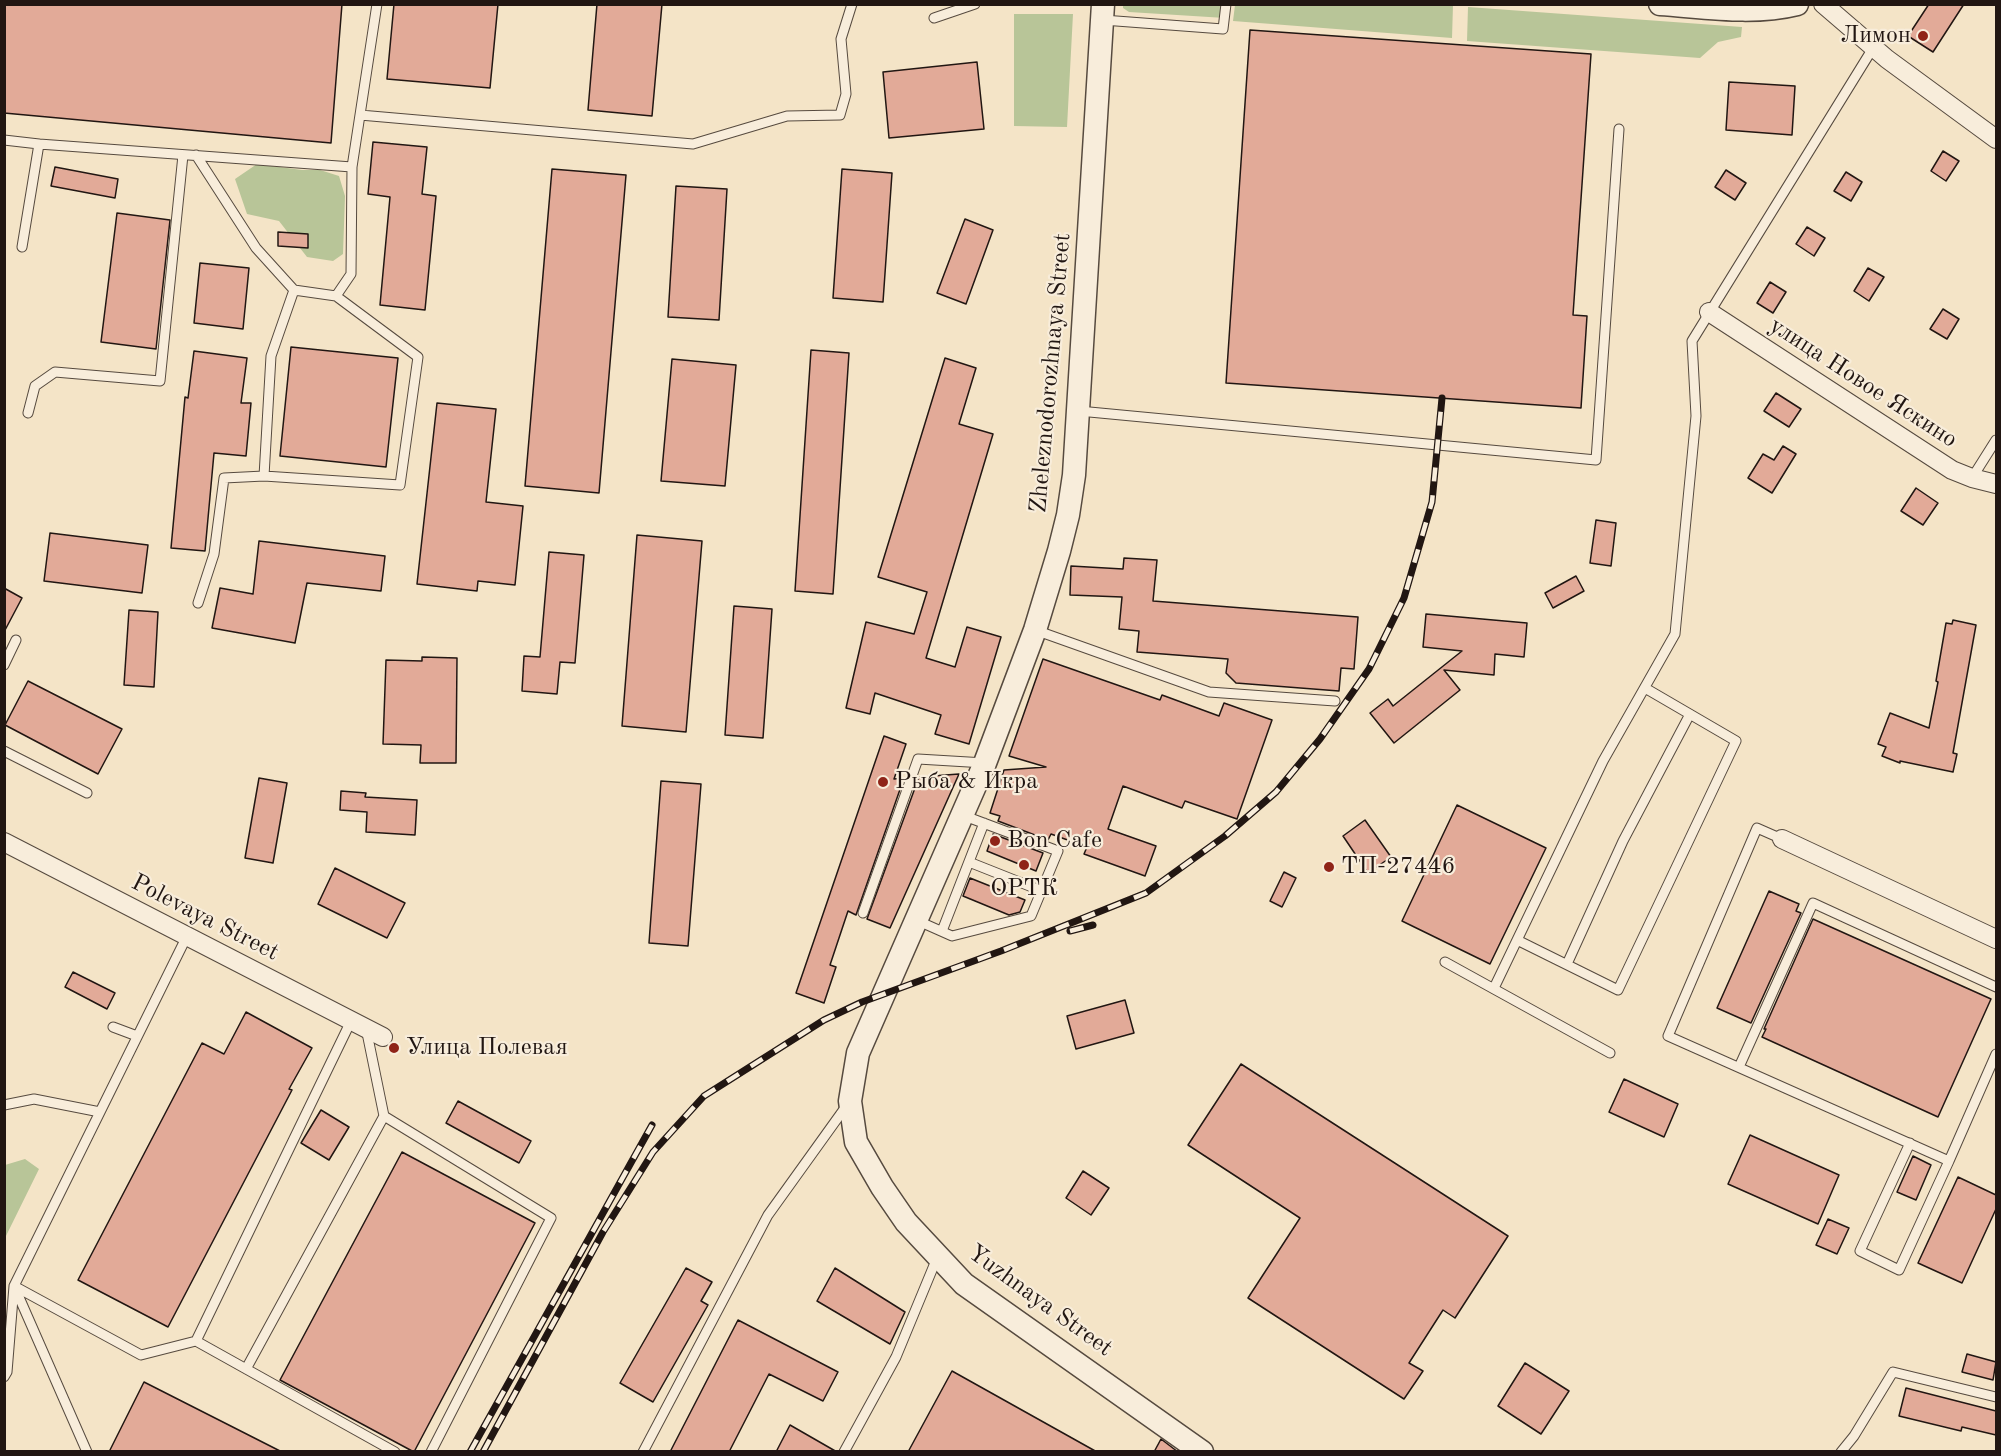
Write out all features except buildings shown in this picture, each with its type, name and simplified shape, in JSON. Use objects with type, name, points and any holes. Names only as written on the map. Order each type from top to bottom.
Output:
[{"type":"street","points":[[1660,4],[1754,10],[1779,9],[1797,4]]},
{"type":"street","points":[[1823,4],[1873,48],[1996,139]]},
{"type":"street","name":"Zheleznodorozhnaya Street","points":[[850,1101],[858,1053],[985,763],[1035,630],[1068,515],[1074,476],[1079,411],[1103,12]]},
{"type":"street","name":"улица Новое Яскино","points":[[1709,312],[1952,470],[1996,484]]},
{"type":"street","points":[[1782,839],[1996,939]]},
{"type":"street","name":"Polevaya Street","points":[[4,842],[383,1037]]},
{"type":"street","name":"Yuzhnaya Street","points":[[850,1101],[856,1142],[882,1187],[906,1222],[964,1284],[1202,1452]]},
{"type":"lane","points":[[336,296],[351,274],[352,167],[377,4]]},
{"type":"lane","points":[[360,115],[693,144],[787,116],[840,115],[846,94],[841,39],[852,4]]},
{"type":"lane","points":[[934,18],[975,4]]},
{"type":"lane","points":[[1103,12],[1223,29],[1226,4]]},
{"type":"lane","points":[[1494,988],[1603,761],[1676,634],[1696,416],[1692,341],[1873,48]]},
{"type":"lane","points":[[1079,411],[1596,460],[1618,129]]},
{"type":"lane","points":[[4,140],[352,167]]},
{"type":"lane","points":[[22,247],[39,144]]},
{"type":"lane","points":[[28,413],[35,386],[56,372],[160,381],[183,155]]},
{"type":"lane","points":[[196,155],[256,248],[294,290],[336,296],[418,357],[400,485],[264,476],[224,478],[214,554],[198,603]]},
{"type":"lane","points":[[264,476],[271,356],[294,290]]},
{"type":"lane","points":[[1972,478],[1996,440]]},
{"type":"lane","points":[[1035,630],[1209,692],[1335,701]]},
{"type":"lane","points":[[4,665],[16,640]]},
{"type":"lane","points":[[1517,940],[1618,990],[1736,741],[1645,688]]},
{"type":"lane","points":[[1567,964],[1623,841],[1690,714]]},
{"type":"lane","points":[[4,751],[87,793]]},
{"type":"lane","points":[[863,913],[918,759],[985,763]]},
{"type":"lane","points":[[916,920],[952,936],[1031,916],[1042,891],[1058,851],[962,815]]},
{"type":"lane","points":[[942,931],[984,823]]},
{"type":"lane","points":[[1782,839],[1757,828],[1668,1036],[1949,1161]]},
{"type":"lane","points":[[969,862],[1042,891]]},
{"type":"lane","points":[[1739,1067],[1813,903],[1996,987]]},
{"type":"lane","points":[[4,1377],[7,1372],[14,1286],[187,936]]},
{"type":"lane","points":[[1445,962],[1610,1053]]},
{"type":"lane","points":[[358,1024],[384,1116],[551,1218],[431,1452]]},
{"type":"lane","points":[[196,1341],[358,1024]]},
{"type":"lane","points":[[113,1027],[137,1036]]},
{"type":"lane","points":[[1910,1143],[1860,1251],[1899,1270],[1996,1054]]},
{"type":"lane","points":[[4,1105],[34,1099],[100,1112]]},
{"type":"lane","points":[[643,1452],[768,1215],[850,1101]]},
{"type":"lane","points":[[246,1369],[384,1116]]},
{"type":"lane","points":[[844,1452],[897,1358],[938,1256]]},
{"type":"lane","points":[[14,1286],[141,1355],[196,1341],[395,1452]]},
{"type":"lane","points":[[14,1286],[87,1452]]},
{"type":"lane","points":[[1841,1452],[1854,1436],[1893,1372],[1996,1397]]},
{"type":"green space","points":[[1123,4],[1225,5],[1225,18],[1129,12],[1123,8]]},
{"type":"green space","points":[[1235,5],[1453,5],[1452,38],[1233,21]]},
{"type":"green space","points":[[1468,7],[1742,27],[1741,37],[1718,42],[1700,58],[1467,41]]},
{"type":"green space","points":[[1014,14],[1073,14],[1067,127],[1014,126]]},
{"type":"green space","points":[[257,164],[320,170],[339,176],[345,196],[343,254],[333,261],[307,257],[279,221],[247,214],[235,179]]},
{"type":"green space","points":[[25,1159],[39,1169],[5,1238],[5,1165]]},
{"type":"railway","points":[[483,1452],[603,1232],[653,1152],[704,1096],[824,1020],[862,1002],[1001,951],[1146,893],[1225,836],[1276,792],[1320,739],[1369,669],[1404,598],[1432,502],[1442,398]]},
{"type":"railway","points":[[1070,931],[1093,925]]},
{"type":"railway","points":[[470,1452],[652,1125]]},
{"type":"place","name":"Лимон","points":[[1923,36]]},
{"type":"place","name":"Рыба & Икра","points":[[883,782]]},
{"type":"place","name":"Bon Cafe","points":[[995,841]]},
{"type":"place","name":"ОРТК","points":[[1024,865]]},
{"type":"place","name":"ТП-27446","points":[[1329,867]]},
{"type":"place","name":"Улица Полевая","points":[[394,1048]]}]
